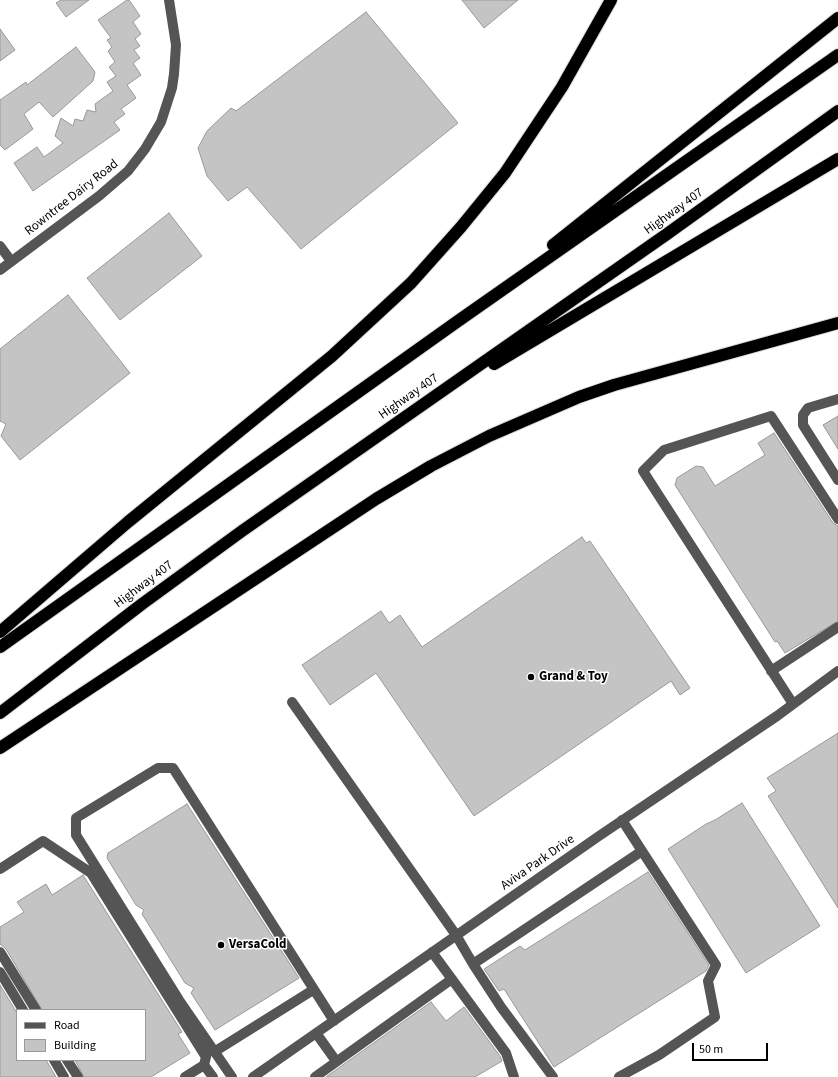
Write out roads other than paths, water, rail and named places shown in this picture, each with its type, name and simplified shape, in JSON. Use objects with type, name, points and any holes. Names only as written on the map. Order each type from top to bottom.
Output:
[{"type":"highway","points":[[0,632],[128,522],[332,356],[411,283],[465,222],[505,173],[562,87],[611,0]]},
{"type":"highway","points":[[458,321],[838,18]]},
{"type":"highway","points":[[0,647],[458,321],[838,55]]},
{"type":"highway","name":"Highway 407","points":[[0,713],[217,549],[402,418],[667,234],[838,111]]},
{"type":"highway","points":[[402,418],[838,159]]},
{"type":"highway","points":[[0,748],[376,499],[431,466],[489,436],[579,397],[651,373],[838,323]]},
{"type":"street","name":"Rowntree Dairy Road","points":[[0,270],[98,196],[128,171],[146,149],[160,122],[173,81],[176,45],[169,0]]},
{"type":"street","points":[[0,246],[11,261]]},
{"type":"street","points":[[838,399],[808,408],[803,415],[803,425],[838,480]]},
{"type":"street","points":[[793,704],[643,471],[664,450],[770,416],[838,519]]},
{"type":"street","points":[[771,671],[838,627]]},
{"type":"street","name":"Aviva Park Drive","points":[[253,1077],[622,820],[793,704],[838,671]]},
{"type":"street","points":[[292,702],[456,935],[501,1007],[553,1077]]},
{"type":"street","points":[[232,1077],[179,1000],[76,835],[76,818],[158,768],[172,768],[334,1021]]},
{"type":"street","points":[[619,1077],[659,1055],[715,1017],[708,981],[716,965],[622,820]]},
{"type":"street","points":[[0,869],[44,841],[91,873],[206,1057],[204,1065],[185,1077]]},
{"type":"street","points":[[473,964],[642,851]]},
{"type":"street","points":[[0,952],[35,1009]]},
{"type":"street","points":[[432,952],[506,1054],[514,1077]]},
{"type":"street","points":[[0,972],[22,1009]]},
{"type":"street","points":[[315,1077],[452,980]]},
{"type":"street","points":[[214,1052],[313,990]]},
{"type":"street","points":[[316,1033],[336,1061]]},
{"type":"street","points":[[55,1061],[64,1077]]},
{"type":"street","points":[[68,1061],[78,1077]]},
{"type":"street","points":[[204,1065],[213,1077]]},
{"type":"place","name":"Grand & Toy","points":[[531,677]]},
{"type":"place","name":"VersaCold","points":[[221,945]]}]
